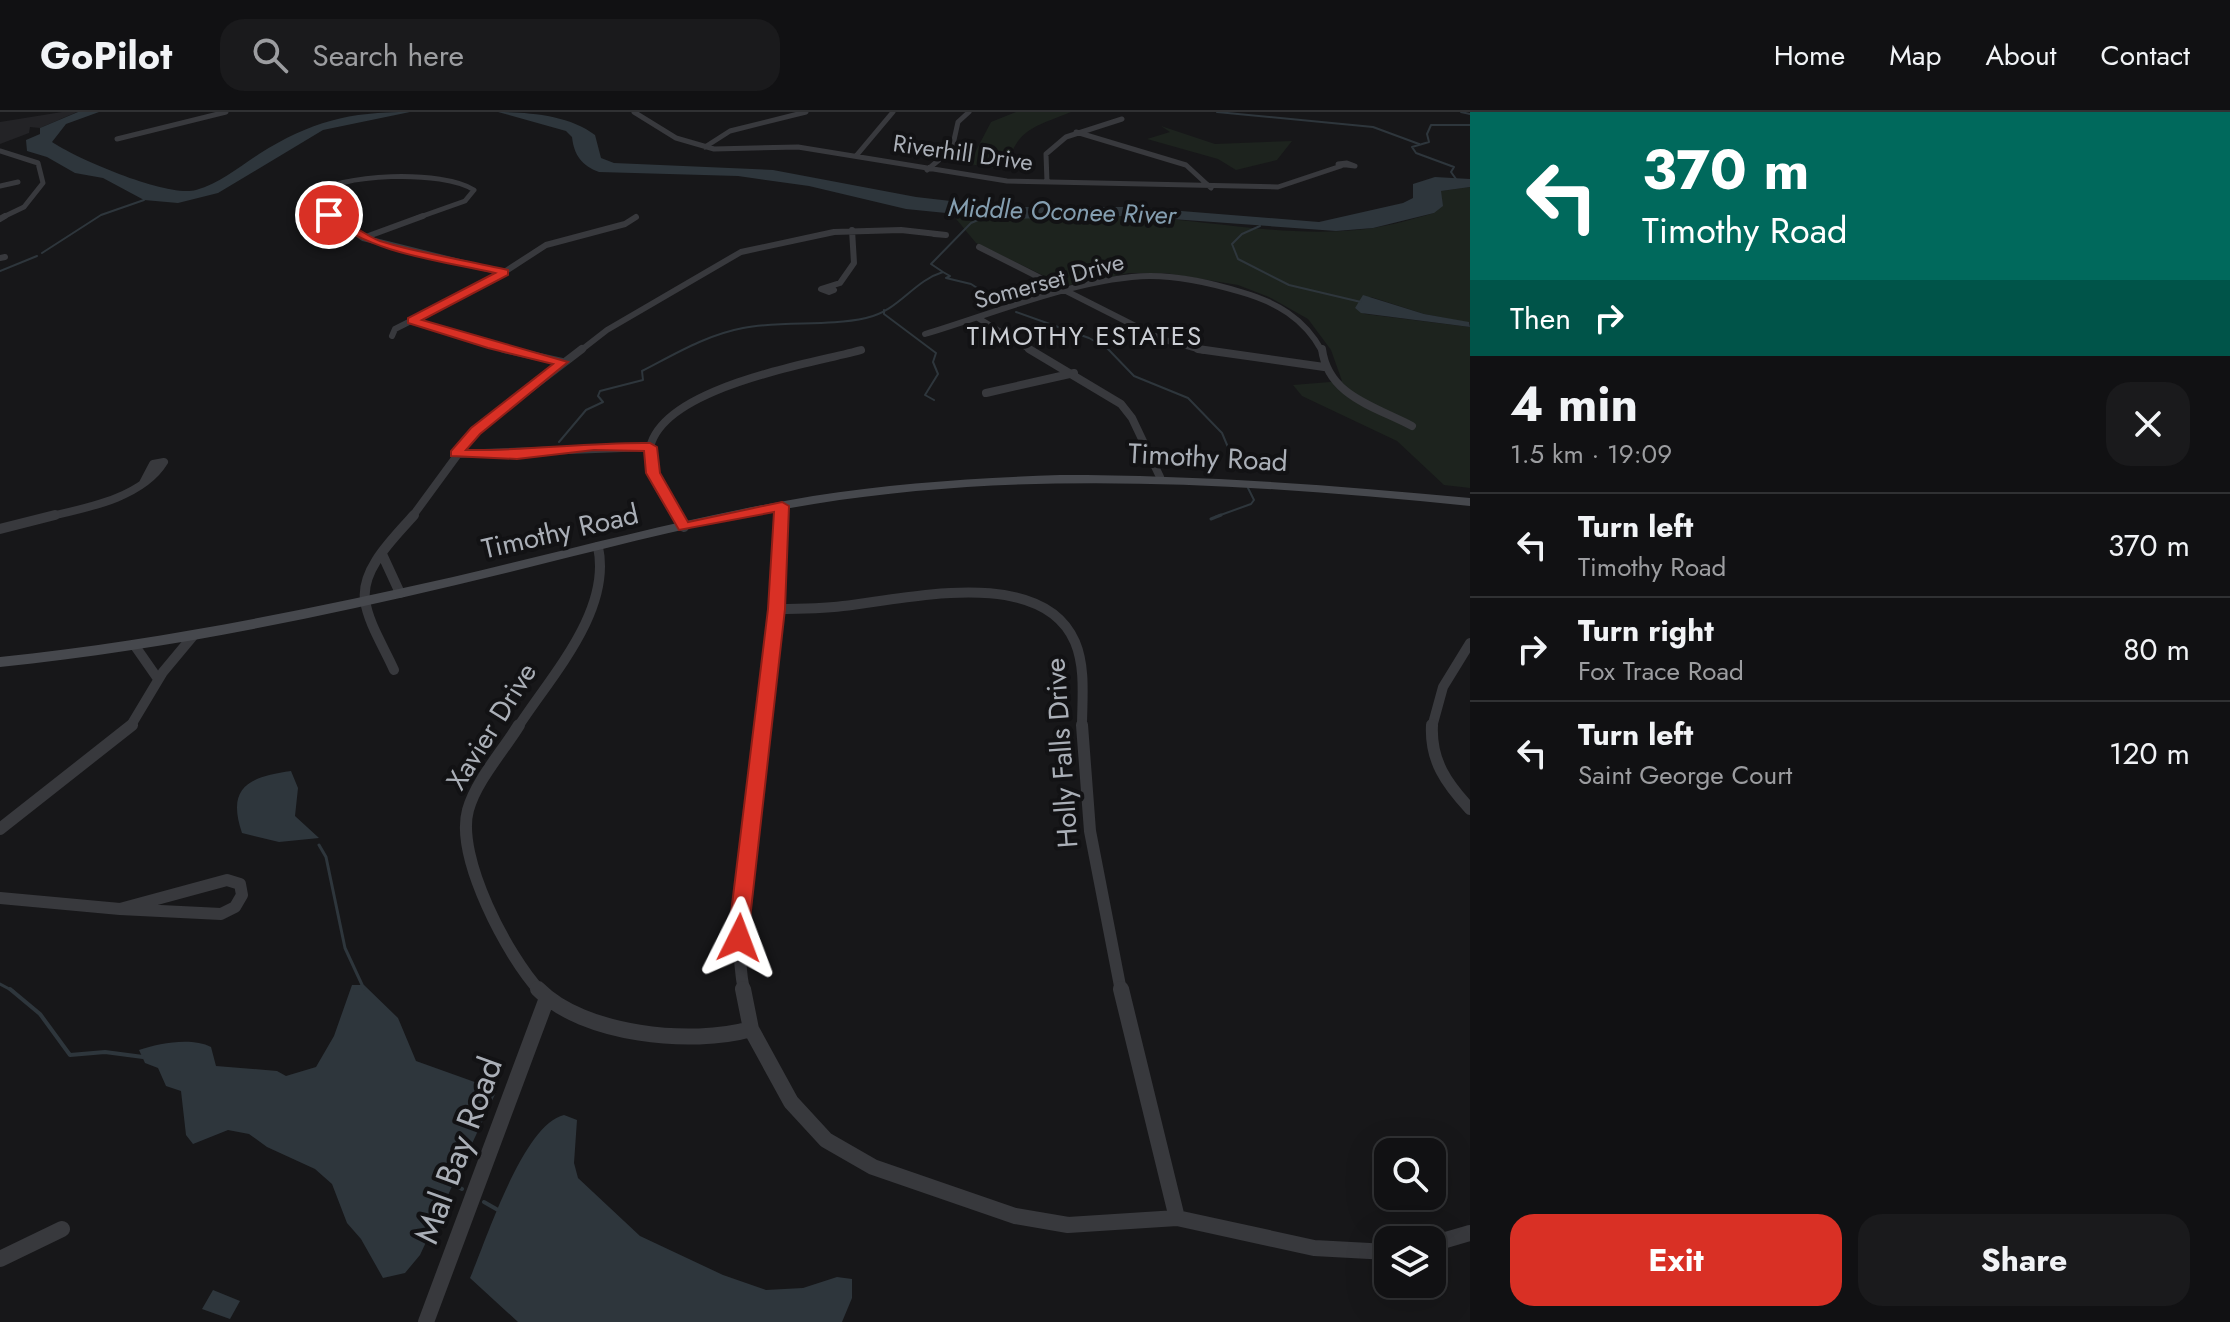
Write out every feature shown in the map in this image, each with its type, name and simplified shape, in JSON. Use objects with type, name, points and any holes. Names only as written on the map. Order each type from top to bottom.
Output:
[{"type":"main road","name":"Timothy Road","points":[[0,662],[193,636],[365,601],[782,506],[957,482],[1160,477],[1265,482],[1470,502]]},
{"type":"street","points":[[117,139],[226,112]]},
{"type":"street","name":"Riverhill Drive","points":[[634,112],[676,138],[705,147],[798,147],[984,179],[1211,188],[1291,186],[1315,172],[1341,166]]},
{"type":"street","points":[[705,147],[730,131],[806,112]]},
{"type":"street","points":[[856,156],[893,112]]},
{"type":"street","points":[[927,170],[952,149],[958,122],[969,112]]},
{"type":"street","points":[[1047,182],[1046,154],[1058,141],[1076,132],[1122,119]]},
{"type":"street","points":[[1076,132],[1178,162],[1191,168],[1211,188]]},
{"type":"street","points":[[0,151],[36,162],[43,174],[42,187],[35,197],[0,219]]},
{"type":"street","points":[[363,238],[465,201],[474,190],[467,183],[450,180],[362,180],[330,184],[311,193],[313,202],[363,238],[504,273]]},
{"type":"street","points":[[0,186],[18,182]]},
{"type":"street","points":[[392,336],[395,329],[504,273],[546,245],[625,224],[636,217]]},
{"type":"street","points":[[832,288],[853,266],[857,252],[852,230]]},
{"type":"street","points":[[394,670],[365,601],[366,591],[382,554],[423,506],[456,454],[475,431],[562,362],[623,320],[741,252],[809,235],[852,230],[934,234]]},
{"type":"street","points":[[979,247],[1145,332],[1182,345],[1245,358],[1324,367]]},
{"type":"street","name":"Somerset Drive","points":[[925,334],[1066,292],[1134,276],[1188,278],[1262,298],[1297,317],[1322,349],[1329,379],[1347,395],[1412,426]]},
{"type":"street","points":[[978,318],[1074,373],[1127,410],[1160,477]]},
{"type":"street","points":[[412,320],[492,346],[562,362]]},
{"type":"street","points":[[684,527],[653,473],[650,447],[677,413],[715,388],[748,375],[861,350]]},
{"type":"street","points":[[986,393],[1074,373]]},
{"type":"street","points":[[456,454],[517,455],[594,446],[650,447]]},
{"type":"street","points":[[0,529],[102,502],[143,483]]},
{"type":"street","points":[[782,506],[776,609],[742,898],[740,971],[751,1029],[784,1090],[807,1122],[826,1140],[873,1167],[987,1209],[1042,1222],[1100,1224],[1177,1218],[1314,1248],[1374,1251]]},
{"type":"street","name":"Xavier Drive","points":[[598,547],[603,580],[595,604],[479,786],[463,824],[468,855],[515,954],[547,998],[594,1020],[662,1033],[709,1037],[751,1029]]},
{"type":"street","points":[[382,554],[400,593]]},
{"type":"street","name":"Holly Falls Drive","points":[[776,609],[835,609],[965,590],[1028,603],[1055,616],[1071,630],[1081,661],[1082,782],[1093,860],[1144,1100],[1177,1218]]},
{"type":"street","points":[[0,829],[118,740],[145,712],[158,679],[193,636]]},
{"type":"street","points":[[1470,643],[1440,696],[1431,744],[1433,762],[1441,779],[1470,809]]},
{"type":"street","points":[[135,646],[158,679]]},
{"type":"street","points":[[0,898],[120,909],[223,914],[239,903],[244,891],[240,884],[227,880],[120,909]]},
{"type":"street","name":"Mal Bay Road","points":[[426,1322],[547,998]]},
{"type":"street","points":[[0,1259],[62,1229]]},
{"type":"street","points":[[1446,1240],[1470,1233]]},
{"type":"shaded area","points":[[77,112],[40,128],[30,127],[29,133],[0,144],[0,122]]},
{"type":"shaded area","points":[[1016,112],[1071,112],[1037,126],[1021,137],[1006,170],[969,164],[991,122]]},
{"type":"shaded area","points":[[1161,126],[1215,144],[1292,141],[1277,160],[1236,170],[1218,159],[1147,139],[1170,132]]},
{"type":"shaded area","points":[[1470,187],[1470,323],[1424,314],[1371,297],[1355,308],[1365,314],[1470,327],[1470,488],[1444,485],[1397,441],[1302,396],[1293,385],[1342,381],[1331,350],[1308,319],[1269,297],[1238,285],[1165,273],[1129,273],[1065,286],[976,243],[952,214],[1136,217],[1329,232],[1376,227],[1434,213],[1441,191]]},
{"type":"water","points":[[78,112],[99,112],[66,124],[52,142],[123,175],[183,191],[213,183],[278,143],[314,126],[368,114],[410,112],[323,130],[218,193],[178,203],[144,200],[103,178],[75,173],[47,157],[27,151],[26,140],[40,134],[40,128]]},
{"type":"water","name":"Middle Oconee River","points":[[498,112],[535,114],[585,128],[595,135],[601,158],[614,163],[773,170],[916,197],[1003,207],[1131,207],[1319,222],[1403,203],[1413,198],[1413,184],[1435,177],[1470,179],[1470,187],[1441,191],[1443,206],[1434,213],[1373,228],[1336,231],[1130,216],[1006,219],[906,209],[809,186],[738,176],[599,172],[580,159],[572,137],[566,131]]},
{"type":"water","points":[[1363,295],[1424,314],[1469,322],[1470,327],[1361,313],[1355,308]]},
{"type":"water","points":[[291,771],[298,788],[295,816],[319,838],[279,842],[242,833],[237,804],[245,787],[264,777]]},
{"type":"water","points":[[352,985],[364,985],[398,1018],[416,1061],[497,1090],[420,1255],[405,1273],[383,1278],[361,1239],[347,1223],[332,1184],[315,1169],[267,1147],[249,1134],[228,1130],[193,1144],[186,1135],[181,1091],[166,1086],[158,1068],[145,1063],[139,1050],[166,1043],[195,1042],[211,1047],[216,1066],[277,1071],[286,1076],[316,1067],[334,1036]]},
{"type":"water","points":[[564,1115],[577,1120],[574,1163],[578,1178],[640,1236],[723,1275],[766,1290],[803,1288],[837,1277],[852,1279],[852,1298],[842,1322],[518,1322],[470,1278],[520,1161],[549,1123]]},
{"type":"water","points":[[213,1290],[240,1301],[230,1319],[202,1309]]},
{"type":"waterway","points":[[1217,112],[1373,127],[1419,144]]},
{"type":"waterway","points":[[1461,112],[1470,114]]},
{"type":"waterway","points":[[1456,179],[1451,172],[1454,167],[1416,153],[1412,147],[1429,142],[1427,134],[1431,125],[1470,125]]},
{"type":"waterway","points":[[42,253],[101,215],[144,200]]},
{"type":"waterway","name":"Middle Oconee River","points":[[943,272],[931,264],[971,223],[985,217]]},
{"type":"waterway","points":[[1260,226],[1242,234],[1232,244],[1238,259],[1289,285],[1361,302]]},
{"type":"waterway","points":[[0,271],[37,256]]},
{"type":"waterway","points":[[884,311],[932,276],[943,272]]},
{"type":"waterway","points":[[943,272],[950,276],[946,278],[971,284],[1002,304]]},
{"type":"waterway","points":[[559,442],[586,410],[603,402],[598,396],[600,391],[643,380],[642,371],[703,340],[743,328],[851,321],[884,311]]},
{"type":"waterway","points":[[884,311],[936,353],[933,362],[938,374],[925,395],[934,400]]},
{"type":"waterway","points":[[1016,312],[1089,338],[1107,348],[1134,376],[1188,398],[1222,433],[1238,471]]},
{"type":"waterway","points":[[1215,517],[1251,504],[1254,500],[1248,488]]},
{"type":"waterway","points":[[1211,519],[1221,515]]},
{"type":"waterway","points":[[319,845],[326,857],[345,948],[364,989]]},
{"type":"waterway","points":[[0,984],[11,990]]},
{"type":"waterway","points":[[11,990],[40,1014],[70,1055],[105,1052],[143,1057]]},
{"type":"waterway","points":[[452,1183],[462,1189]]},
{"type":"waterway","points":[[484,1202],[498,1210]]},
{"type":"district","name":"TIMOTHY ESTATES","points":[[1085,336]]},
{"type":"route","points":[[329,215],[347,229],[377,243],[504,273],[412,320],[492,346],[562,362],[475,431],[456,454],[517,455],[613,445],[650,447],[653,473],[684,527],[782,506],[784,518],[776,609],[739,938]]}]
